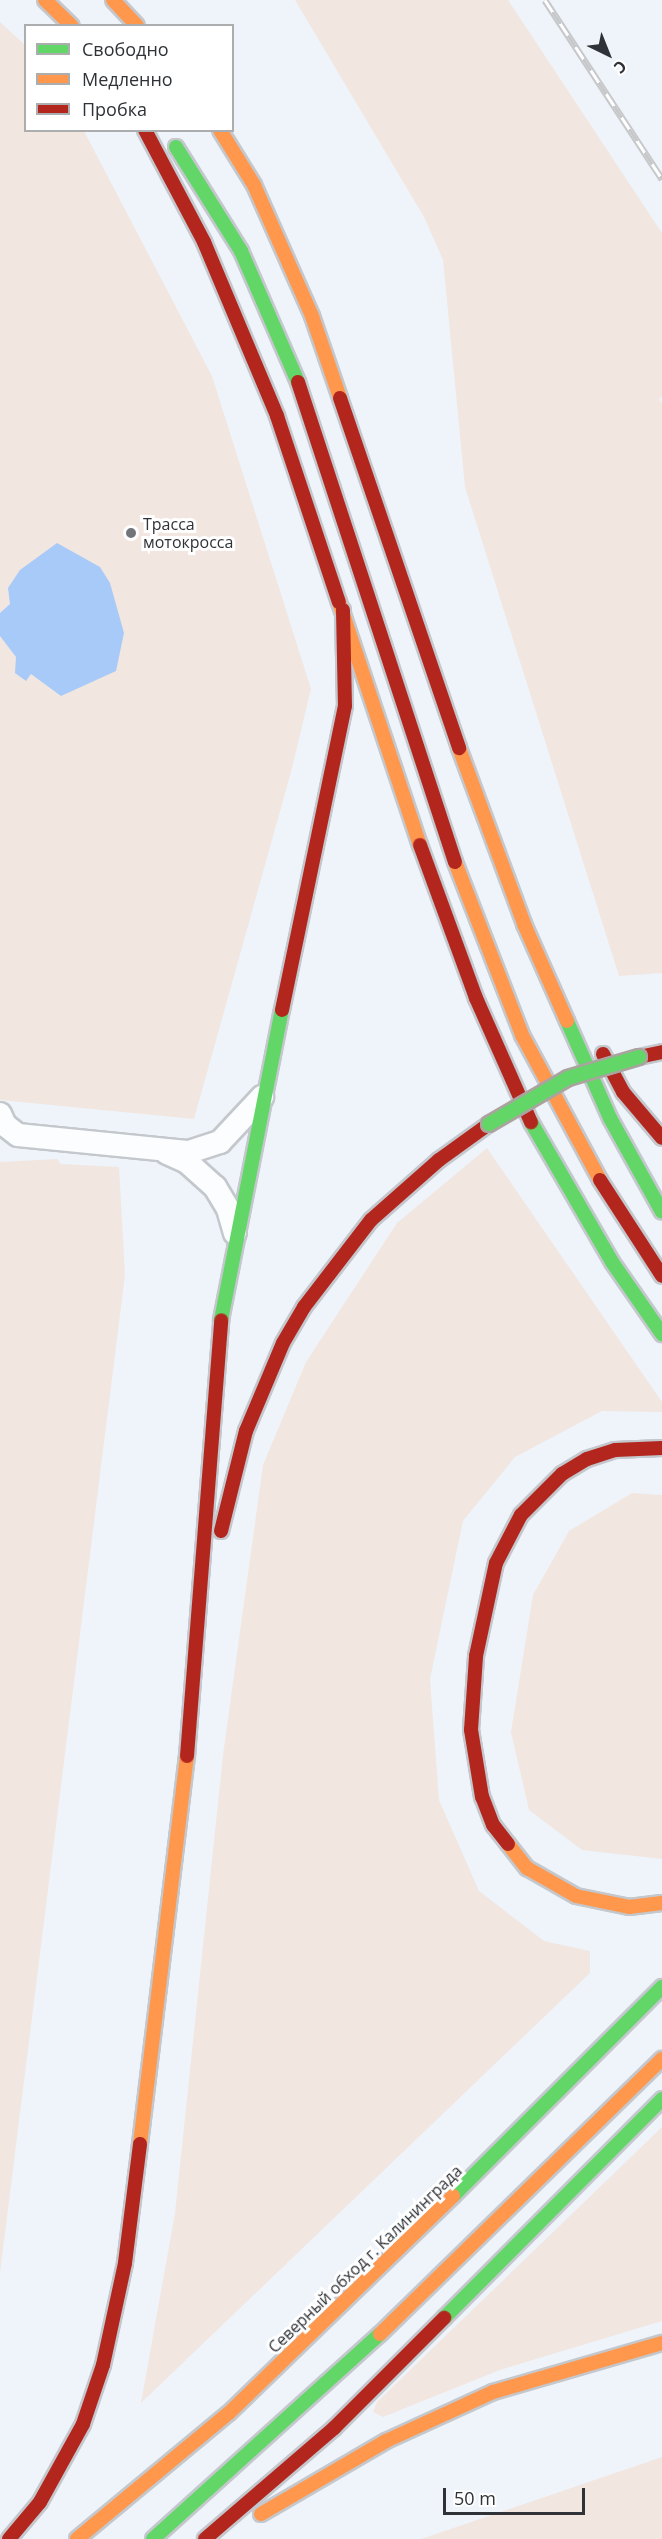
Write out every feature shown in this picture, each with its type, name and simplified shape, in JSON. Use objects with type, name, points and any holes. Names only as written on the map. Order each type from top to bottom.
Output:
[{"type":"highway","points":[[45,0],[70,24]]},
{"type":"highway","points":[[113,0],[135,24]]},
{"type":"highway","points":[[146,132],[204,242],[277,416],[421,849],[476,999],[538,1138],[612,1262],[662,1334]]},
{"type":"highway","points":[[166,132],[218,210],[278,330],[457,868],[522,1035],[590,1164],[662,1275]]},
{"type":"highway","points":[[221,132],[254,185],[312,316],[462,757],[524,924],[610,1118],[662,1212]]},
{"type":"highway","points":[[9,2539],[40,2502],[69,2453],[95,2394],[111,2336],[125,2263],[164,1958],[199,1635],[223,1299],[345,706],[343,610]]},
{"type":"highway","points":[[524,924],[579,1009]]},
{"type":"highway","points":[[596,1040],[623,1092],[662,1138]]},
{"type":"highway","points":[[199,1635],[240,1450],[283,1343],[341,1256],[371,1220],[423,1173],[489,1124],[568,1078],[662,1052]]},
{"type":"highway","points":[[662,1449],[615,1450],[587,1459],[562,1474],[520,1515],[496,1563],[489,1592],[476,1656],[471,1730],[482,1797],[493,1825],[527,1868],[576,1896],[603,1904],[629,1907],[662,1903]]},
{"type":"highway","name":"Северный обход г. Калининграда","points":[[77,2539],[229,2413],[319,2329],[662,1987]]},
{"type":"highway","points":[[153,2539],[338,2374],[662,2059]]},
{"type":"highway","points":[[205,2539],[334,2428],[662,2099]]},
{"type":"highway","points":[[218,2539],[368,2451],[436,2417],[493,2392],[662,2343]]},
{"type":"street","points":[[0,1114],[5,1125],[18,1135],[162,1152],[189,1152],[213,1146],[246,1118],[265,1093]]},
{"type":"street","points":[[162,1152],[187,1162],[215,1187],[228,1209],[236,1236]]},
{"type":"shaded area","points":[[295,0],[508,0],[662,233],[662,397],[659,398],[662,404],[662,973],[619,976],[465,487],[443,260],[424,217]]},
{"type":"shaded area","name":"Трасса мотокросса","points":[[0,22],[24,44],[24,132],[85,132],[212,376],[311,689],[291,772],[194,1119],[0,1100]]},
{"type":"shaded area","points":[[487,1148],[662,1402],[662,1412],[602,1411],[515,1457],[463,1521],[430,1679],[439,1800],[479,1891],[544,1941],[590,1951],[590,1973],[141,2403],[175,2213],[223,1755],[263,1465],[306,1362],[397,1223]]},
{"type":"shaded area","points":[[57,1159],[61,1164],[119,1167],[125,1275],[0,2273],[0,1162]]},
{"type":"shaded area","points":[[632,1493],[662,1495],[662,1859],[582,1850],[529,1810],[511,1732],[533,1595],[569,1531]]},
{"type":"shaded area","points":[[662,2127],[662,2321],[500,2370],[383,2417],[373,2412],[377,2402]]},
{"type":"shaded area","points":[[662,2457],[662,2539],[421,2539]]},
{"type":"water","points":[[57,543],[100,567],[110,583],[124,633],[116,671],[61,696],[31,674],[26,681],[15,673],[16,657],[0,636],[0,613],[10,604],[8,588],[20,570]]},
{"type":"railway","points":[[545,0],[662,179]]},
{"type":"traffic: fast","points":[[176,147],[241,251],[298,382]]},
{"type":"traffic: fast","points":[[221,1320],[282,1010]]},
{"type":"traffic: fast","points":[[567,1021],[610,1118],[662,1212]]},
{"type":"traffic: fast","points":[[489,1124],[568,1078],[639,1057]]},
{"type":"traffic: fast","points":[[531,1122],[612,1262],[662,1334]]},
{"type":"traffic: fast","points":[[453,2196],[662,1987]]},
{"type":"traffic: fast","points":[[444,2318],[662,2099]]},
{"type":"traffic: fast","points":[[153,2539],[380,2334]]},
{"type":"traffic: slow","points":[[45,0],[70,24]]},
{"type":"traffic: slow","points":[[113,0],[135,24]]},
{"type":"traffic: slow","points":[[221,132],[254,185],[312,316],[340,398]]},
{"type":"traffic: slow","points":[[339,602],[420,845]]},
{"type":"traffic: slow","points":[[459,748],[524,924],[567,1021]]},
{"type":"traffic: slow","points":[[455,862],[522,1035],[600,1180]]},
{"type":"traffic: slow","points":[[140,2144],[187,1756]]},
{"type":"traffic: slow","points":[[508,1844],[527,1868],[576,1896],[629,1907],[662,1903]]},
{"type":"traffic: slow","points":[[380,2334],[662,2059]]},
{"type":"traffic: slow","points":[[77,2539],[229,2413],[453,2196]]},
{"type":"traffic: slow","points":[[261,2514],[386,2441],[493,2392],[662,2343]]},
{"type":"traffic: jam","points":[[146,132],[204,242],[277,416],[339,602]]},
{"type":"traffic: jam","points":[[298,382],[455,862]]},
{"type":"traffic: jam","points":[[340,398],[459,748]]},
{"type":"traffic: jam","points":[[282,1010],[345,706],[343,610]]},
{"type":"traffic: jam","points":[[420,845],[476,998],[531,1122]]},
{"type":"traffic: jam","points":[[639,1057],[662,1052]]},
{"type":"traffic: jam","points":[[603,1054],[623,1092],[662,1138]]},
{"type":"traffic: jam","points":[[221,1531],[246,1431],[283,1343],[304,1307],[371,1220],[439,1160],[489,1124]]},
{"type":"traffic: jam","points":[[600,1180],[662,1276]]},
{"type":"traffic: jam","points":[[187,1756],[221,1320]]},
{"type":"traffic: jam","points":[[508,1844],[493,1825],[482,1797],[471,1730],[476,1656],[496,1563],[521,1515],[562,1474],[587,1459],[615,1450],[662,1448]]},
{"type":"traffic: jam","points":[[9,2539],[40,2502],[83,2424],[103,2365],[125,2263],[140,2144]]},
{"type":"traffic: jam","points":[[205,2539],[334,2428],[444,2318]]},
{"type":"place","name":"Трасса мотокросса","points":[[131,533]]}]
